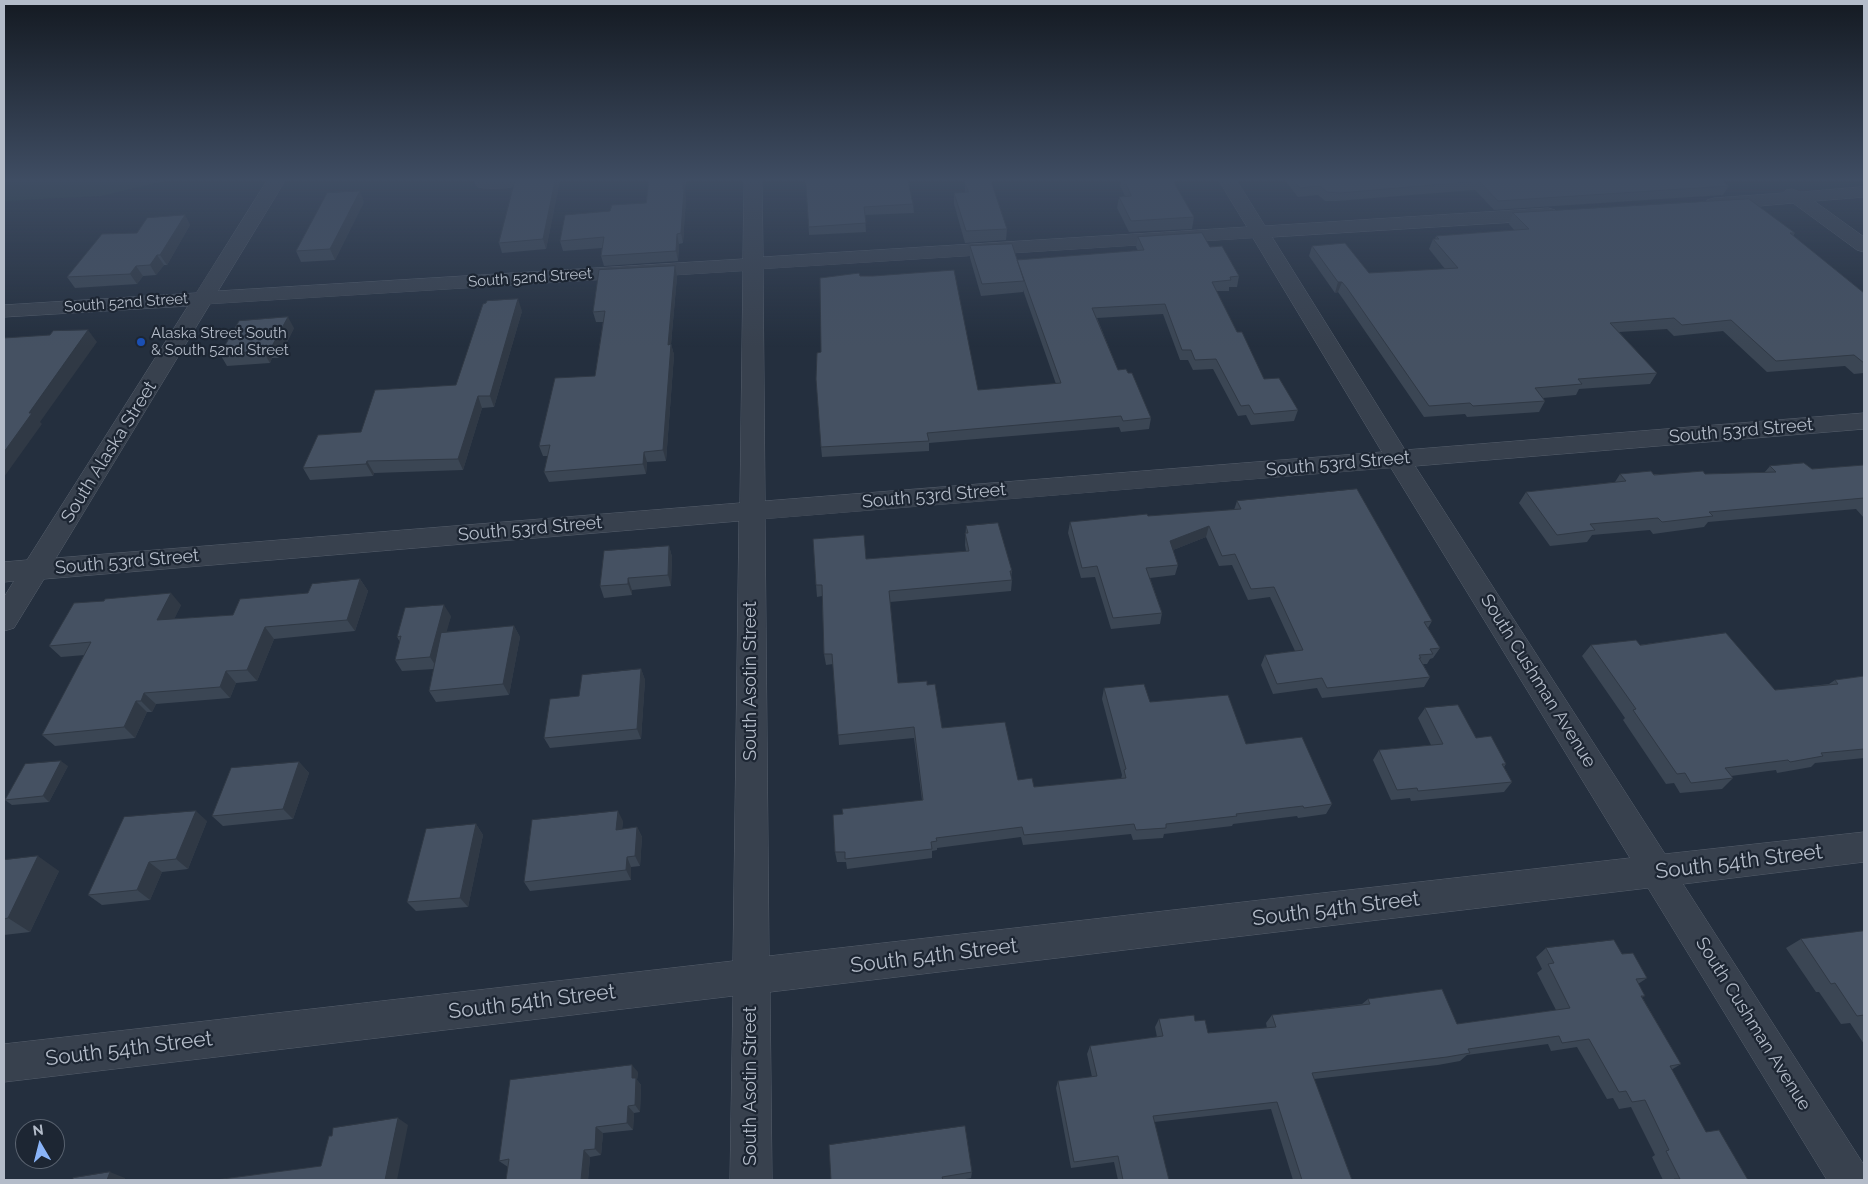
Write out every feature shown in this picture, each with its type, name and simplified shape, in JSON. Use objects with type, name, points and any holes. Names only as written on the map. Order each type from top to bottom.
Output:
[{"type":"street","name":"South Alaska Street","points":[[4,620],[242,236]]},
{"type":"street","name":"South Asotin Street","points":[[751,1180],[753,236]]},
{"type":"street","name":"South 52nd Street","points":[[4,311],[1192,236]]},
{"type":"street","name":"South Cushman Avenue","points":[[1262,236],[1398,459],[1850,1180]]},
{"type":"street","points":[[1851,236],[1864,246]]},
{"type":"street","name":"South 53rd Street","points":[[4,572],[1864,421]]},
{"type":"street","name":"South 54th Street","points":[[4,1063],[1864,847]]},
{"type":"building","points":[[100,236],[172,236],[160,255],[157,255],[150,265],[136,266],[130,274],[67,277]]},
{"type":"building","points":[[304,236],[337,236],[330,249],[296,251]]},
{"type":"building","points":[[501,236],[544,236],[543,239],[499,243]]},
{"type":"building","points":[[561,236],[677,236],[676,251],[601,256],[604,237],[560,241]]},
{"type":"building","points":[[1204,236],[1210,247],[1222,246],[1239,276],[1230,277],[1231,280],[1212,282],[1237,332],[1242,332],[1264,379],[1279,378],[1298,410],[1254,414],[1249,405],[1241,406],[1216,359],[1195,360],[1191,350],[1182,350],[1165,304],[1092,308],[1118,370],[1126,369],[1128,373],[1132,373],[1151,418],[1123,421],[1121,416],[927,433],[929,441],[821,447],[816,379],[817,353],[821,352],[820,278],[859,273],[860,276],[873,276],[954,270],[978,390],[1061,383],[1017,260],[1144,250],[1138,237]]},
{"type":"building","points":[[1436,236],[1794,236],[1864,293],[1864,363],[1854,355],[1776,361],[1731,320],[1682,325],[1674,318],[1610,323],[1657,373],[1578,379],[1582,384],[1535,388],[1545,401],[1473,406],[1470,403],[1429,406],[1347,288],[1342,282],[1338,282],[1312,246],[1345,243],[1369,273],[1458,268],[1433,239],[1439,239]]},
{"type":"building","points":[[1012,244],[1024,281],[982,284],[970,246]]},
{"type":"building","points":[[675,266],[668,345],[671,344],[663,450],[644,452],[643,464],[544,472],[550,445],[539,446],[555,378],[595,376],[605,311],[593,312],[599,270]]},
{"type":"building","points":[[518,299],[490,396],[478,396],[458,459],[367,461],[366,464],[303,468],[318,435],[361,432],[375,390],[456,385],[483,304],[487,301]]},
{"type":"building","points":[[288,317],[272,346],[265,347],[263,351],[220,354],[239,321]]},
{"type":"building","points":[[88,330],[29,413],[32,413],[4,452],[4,338],[50,335],[53,331]]},
{"type":"building","points":[[1804,463],[1812,469],[1864,465],[1864,498],[1709,512],[1713,516],[1662,522],[1658,518],[1590,524],[1595,530],[1557,535],[1526,492],[1626,481],[1620,474],[1651,471],[1654,475],[1703,471],[1705,474],[1776,472],[1770,466]]},
{"type":"building","points":[[1357,489],[1432,621],[1424,622],[1440,648],[1430,649],[1433,654],[1419,655],[1430,677],[1327,688],[1322,678],[1277,684],[1265,655],[1303,650],[1274,587],[1251,589],[1235,554],[1222,556],[1209,526],[1170,541],[1178,565],[1146,568],[1162,613],[1113,618],[1097,566],[1082,568],[1070,522],[1147,514],[1148,516],[1241,509],[1237,501]]},
{"type":"building","points":[[998,523],[1012,571],[1010,571],[1012,580],[889,591],[898,683],[927,681],[927,685],[935,684],[942,728],[1005,722],[1018,780],[1032,778],[1034,787],[1126,778],[1124,770],[1126,769],[1104,688],[1144,684],[1150,702],[1228,695],[1246,744],[1302,737],[1332,804],[1236,814],[1237,816],[1166,824],[1166,828],[1136,830],[1134,824],[1024,835],[1022,827],[936,838],[937,841],[931,842],[932,849],[845,859],[845,852],[835,852],[833,815],[843,814],[842,809],[923,800],[914,727],[838,735],[832,654],[824,654],[822,585],[816,585],[813,539],[864,535],[866,559],[969,551],[965,533],[968,533],[966,526]]},
{"type":"building","points":[[669,546],[668,575],[628,578],[628,584],[600,586],[604,551]]},
{"type":"building","points":[[360,579],[347,620],[265,627],[247,670],[226,671],[220,687],[144,693],[141,701],[136,701],[124,727],[42,735],[91,642],[49,646],[74,603],[171,593],[157,620],[233,615],[240,599],[308,593],[312,584]]},
{"type":"building","points":[[444,605],[430,657],[395,660],[401,636],[397,637],[405,608]]},
{"type":"building","points":[[514,626],[503,684],[429,691],[441,633]]},
{"type":"building","points":[[1726,633],[1775,690],[1838,684],[1835,680],[1864,676],[1864,749],[1821,753],[1823,756],[1790,762],[1788,760],[1725,768],[1733,778],[1691,783],[1685,773],[1677,774],[1633,710],[1636,709],[1591,645],[1636,640],[1640,645]]},
{"type":"building","points":[[641,669],[637,729],[544,738],[550,699],[579,696],[582,675]]},
{"type":"building","points":[[1458,705],[1476,738],[1491,736],[1506,764],[1502,764],[1512,782],[1418,791],[1417,788],[1397,790],[1379,750],[1443,744],[1425,708]]},
{"type":"building","points":[[61,761],[43,796],[5,800],[25,764]]},
{"type":"building","points":[[299,762],[283,809],[212,816],[231,768]]},
{"type":"building","points":[[196,811],[176,859],[149,862],[137,890],[88,895],[124,817]]},
{"type":"building","points":[[618,811],[616,830],[637,827],[635,856],[627,857],[626,870],[524,882],[532,820]]},
{"type":"building","points":[[476,824],[460,898],[407,902],[426,829]]},
{"type":"building","points":[[38,856],[8,918],[4,919],[4,860]]},
{"type":"building","points":[[1864,931],[1864,1015],[1857,1016],[1835,983],[1831,984],[1801,939]]},
{"type":"building","points":[[1614,940],[1622,954],[1633,953],[1647,978],[1636,979],[1645,996],[1641,996],[1681,1064],[1670,1066],[1706,1132],[1719,1130],[1748,1180],[1674,1180],[1680,1179],[1666,1151],[1669,1150],[1645,1100],[1632,1102],[1626,1091],[1619,1092],[1589,1039],[1562,1043],[1559,1036],[1468,1049],[1470,1053],[1447,1057],[1312,1073],[1352,1180],[1302,1180],[1277,1102],[1153,1116],[1169,1180],[1123,1180],[1118,1156],[1074,1162],[1058,1081],[1097,1076],[1090,1046],[1163,1036],[1159,1019],[1194,1015],[1195,1021],[1205,1020],[1208,1033],[1276,1027],[1272,1015],[1370,1004],[1368,999],[1442,989],[1457,1024],[1570,1008],[1548,964],[1554,963],[1546,948]]},
{"type":"building","points":[[632,1065],[632,1078],[636,1078],[635,1105],[628,1106],[627,1123],[596,1127],[595,1149],[584,1150],[581,1180],[506,1180],[509,1159],[499,1161],[510,1080]]},
{"type":"building","points":[[398,1118],[385,1180],[215,1180],[321,1166],[333,1128]]},
{"type":"building","points":[[965,1126],[972,1172],[942,1177],[943,1180],[831,1180],[829,1145]]},
{"type":"building","points":[[110,1172],[107,1180],[73,1180],[73,1178]]},
{"type":"place","name":"Alaska Street South & South 52nd Street","points":[[141,342]]}]
